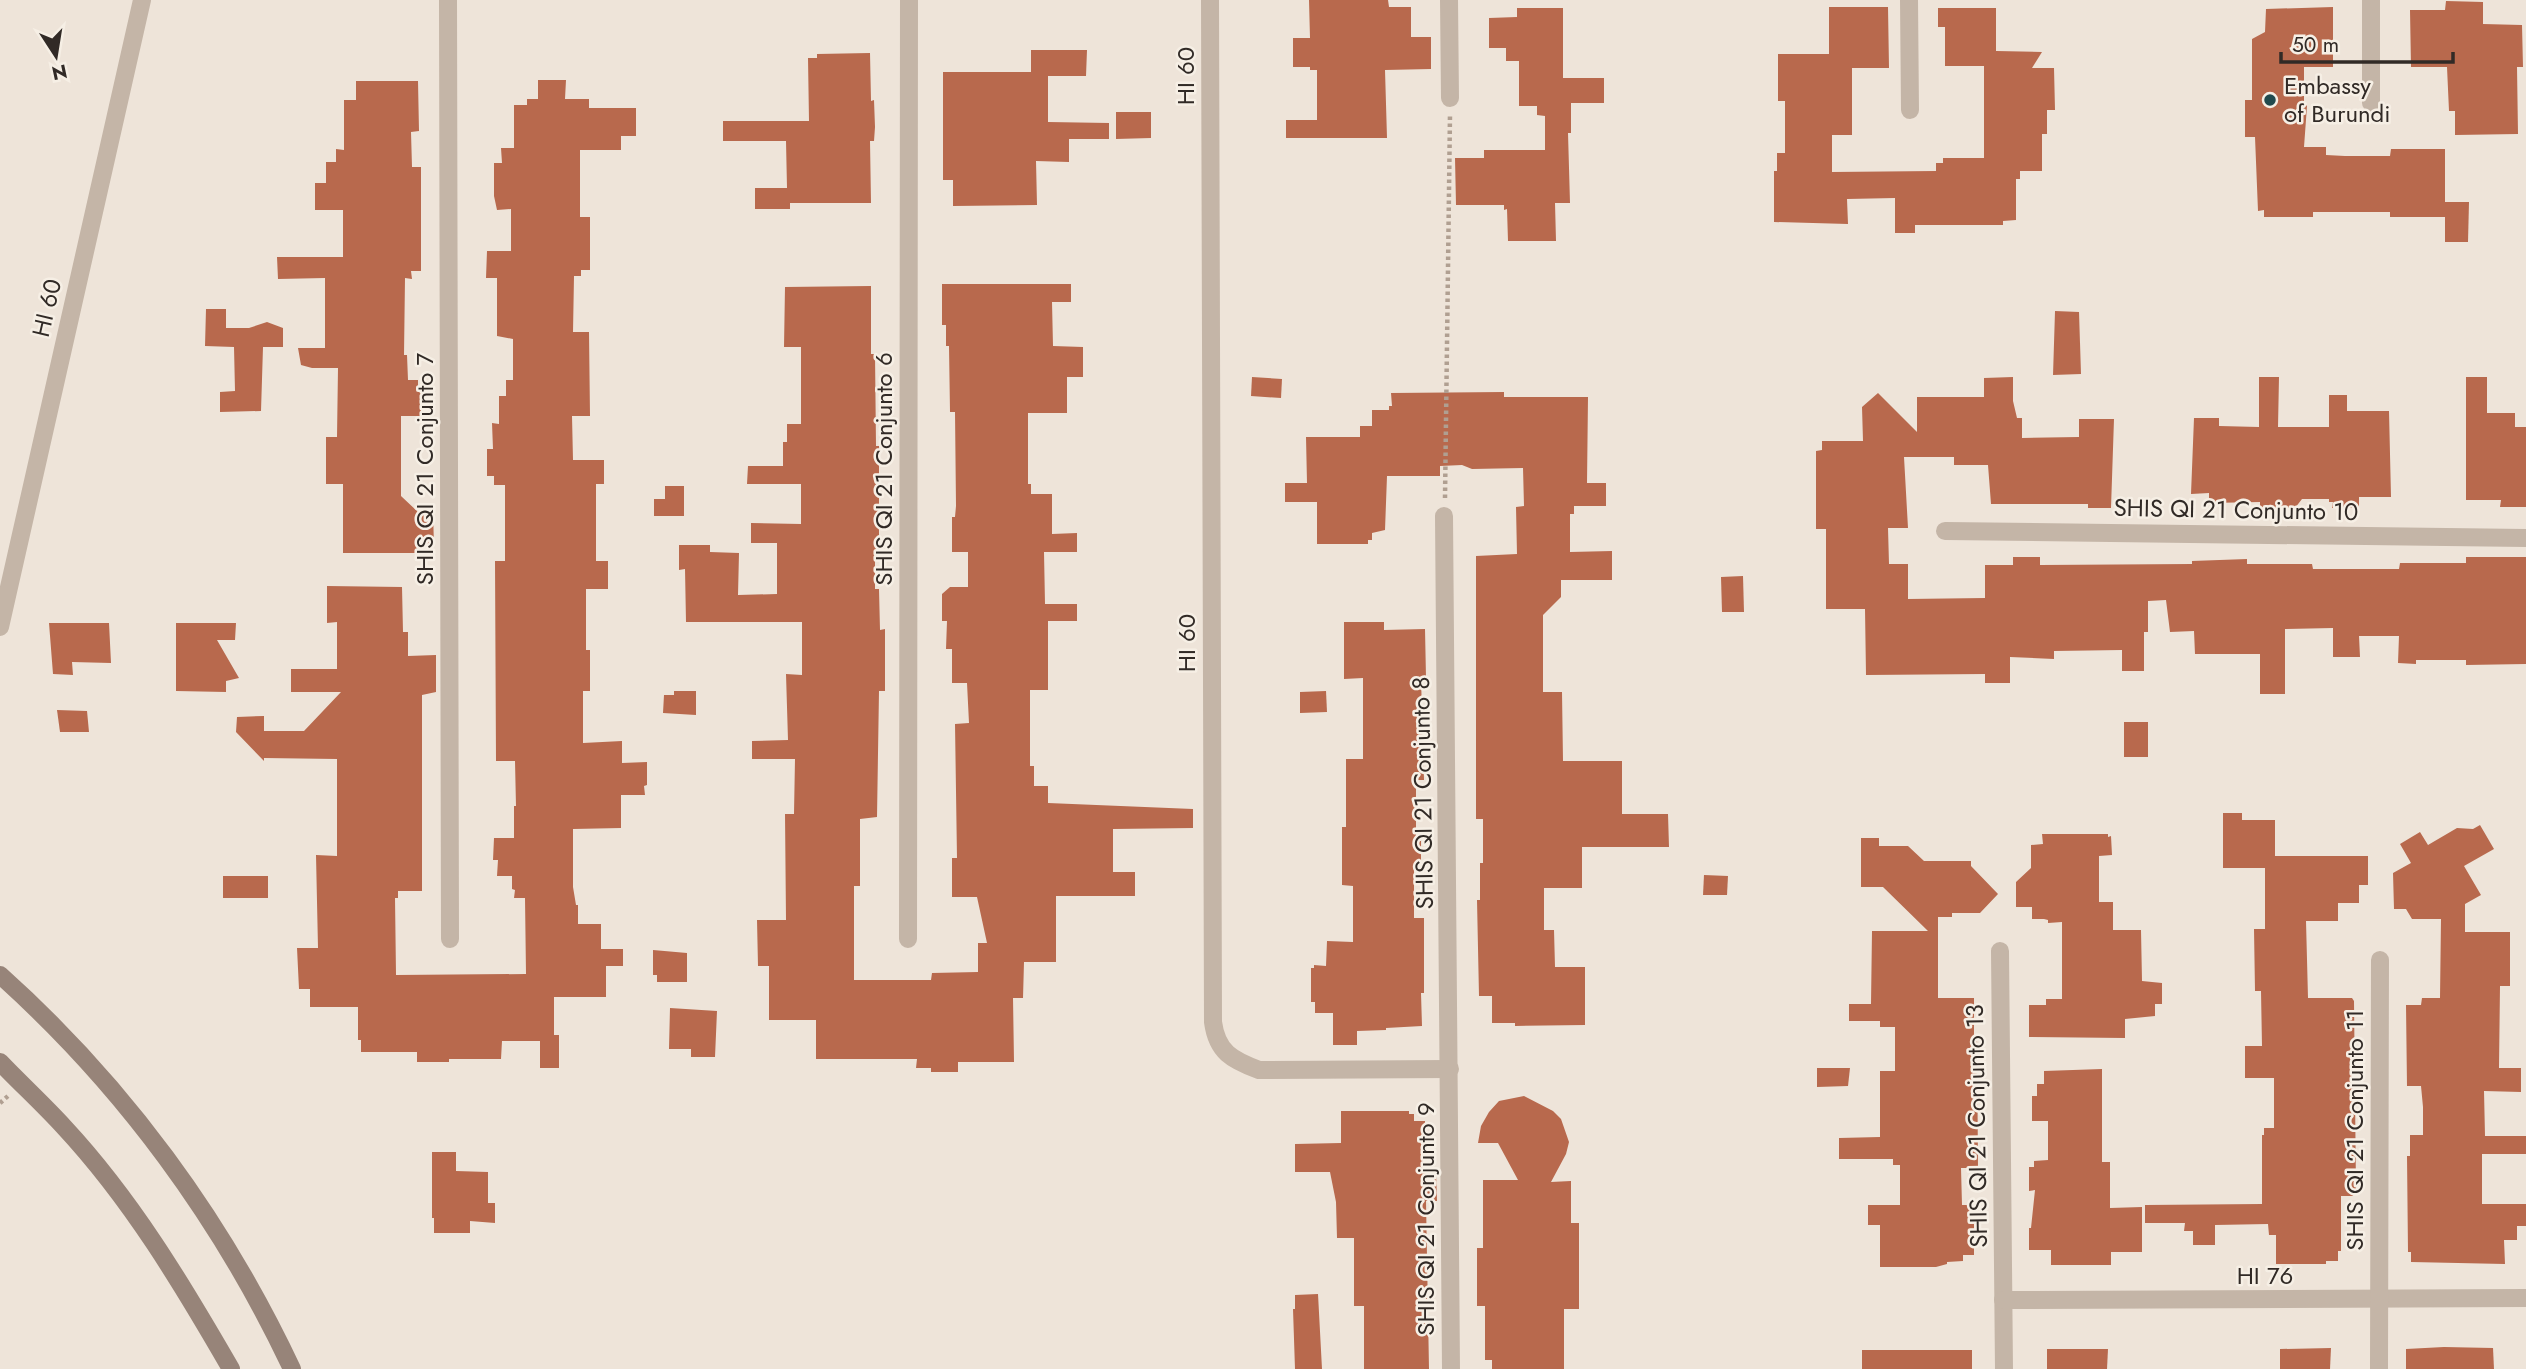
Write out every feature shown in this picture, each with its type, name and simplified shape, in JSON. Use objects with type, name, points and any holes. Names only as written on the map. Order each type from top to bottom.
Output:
[{"type":"main road","points":[[0,975],[46,1016],[132,1112],[236,1261],[292,1369]]},
{"type":"main road","points":[[0,1062],[65,1128],[125,1203],[178,1279],[231,1369]]},
{"type":"street","name":"HI 60","points":[[0,627],[142,0]]},
{"type":"street","name":"SHIS QI 21 Conjunto 7","points":[[448,0],[450,939]]},
{"type":"street","name":"SHIS QI 21 Conjunto 6","points":[[908,939],[909,0]]},
{"type":"street","name":"HI 60","points":[[1210,0],[1215,1038],[1225,1052],[1239,1063],[1259,1070],[1450,1069]]},
{"type":"street","points":[[1450,0],[1450,98]]},
{"type":"street","points":[[1909,0],[1910,110]]},
{"type":"street","points":[[2371,0],[2371,103]]},
{"type":"street","name":"SHIS QI 21 Conjunto 8","points":[[1444,516],[1450,1069]]},
{"type":"street","name":"SHIS QI 21 Conjunto 10","points":[[1945,531],[2526,538]]},
{"type":"street","name":"SHIS QI 21 Conjunto 13","points":[[2000,951],[2004,1369]]},
{"type":"street","name":"SHIS QI 21 Conjunto 11","points":[[2379,1369],[2381,960]]},
{"type":"street","name":"SHIS QI 21 Conjunto 9","points":[[1450,1069],[1451,1369]]},
{"type":"street","name":"HI 76","points":[[2003,1300],[2526,1298]]},
{"type":"path","points":[[1444,516],[1450,98]]},
{"type":"building","points":[[1309,0],[1388,0],[1389,7],[1411,7],[1411,37],[1431,37],[1431,69],[1385,70],[1387,138],[1286,138],[1286,120],[1317,120],[1317,70],[1310,70],[1310,67],[1293,67],[1293,38],[1310,38]]},
{"type":"building","points":[[2446,1],[2483,2],[2483,24],[2522,25],[2523,67],[2517,67],[2518,134],[2455,135],[2455,111],[2449,111],[2447,67],[2411,67],[2410,10],[2445,10]]},
{"type":"building","points":[[1829,7],[1888,7],[1889,68],[1852,68],[1852,135],[1832,135],[1832,172],[1936,171],[1936,163],[1943,163],[1943,158],[1984,158],[1984,66],[1945,66],[1945,27],[1938,27],[1938,8],[1996,8],[1996,51],[2042,52],[2032,68],[2054,68],[2055,110],[2047,110],[2047,134],[2042,134],[2042,171],[2020,171],[2020,179],[2016,179],[2016,220],[2003,221],[2003,225],[1915,225],[1915,233],[1895,233],[1895,198],[1847,199],[1848,224],[1774,222],[1774,171],[1777,171],[1777,153],[1785,153],[1785,101],[1778,101],[1778,54],[1829,54]]},
{"type":"building","points":[[2333,7],[2333,67],[2304,67],[2304,102],[2307,106],[2304,147],[2326,147],[2326,155],[2345,156],[2390,156],[2391,149],[2445,149],[2445,217],[2390,217],[2390,212],[2313,212],[2313,217],[2264,217],[2264,210],[2258,211],[2255,137],[2245,137],[2245,100],[2252,100],[2252,39],[2265,32],[2266,9]]},
{"type":"building","points":[[1517,8],[1563,8],[1563,78],[1604,78],[1604,103],[1571,103],[1571,133],[1568,133],[1570,203],[1555,203],[1556,241],[1508,241],[1507,209],[1504,210],[1504,205],[1456,205],[1455,158],[1484,158],[1484,150],[1545,150],[1545,116],[1537,115],[1537,106],[1519,106],[1519,61],[1506,61],[1506,48],[1489,48],[1489,18],[1517,17]]},
{"type":"building","points":[[1031,50],[1087,50],[1086,76],[1048,76],[1048,122],[1109,123],[1109,139],[1069,139],[1069,162],[1036,161],[1037,205],[953,206],[953,180],[943,180],[943,72],[1031,72]]},
{"type":"building","points":[[870,53],[871,101],[874,100],[875,127],[874,141],[870,141],[871,203],[790,203],[790,209],[755,209],[755,188],[787,188],[786,141],[723,141],[723,121],[809,121],[808,58],[817,58],[817,54]]},
{"type":"building","points":[[538,80],[566,80],[565,99],[589,99],[589,108],[636,108],[636,136],[621,136],[621,150],[580,150],[580,217],[590,217],[590,270],[581,270],[581,276],[574,276],[573,332],[589,332],[590,416],[572,416],[573,460],[604,460],[604,484],[596,484],[596,561],[608,561],[608,589],[586,589],[586,650],[590,650],[590,691],[583,691],[583,743],[622,741],[622,763],[647,762],[647,785],[644,786],[645,795],[621,795],[621,828],[573,829],[573,887],[578,905],[578,924],[601,924],[601,949],[623,949],[623,966],[606,966],[606,997],[554,997],[554,1035],[559,1035],[559,1068],[540,1068],[540,1041],[502,1041],[501,1059],[417,1062],[417,1052],[361,1052],[361,1040],[358,1040],[358,1007],[310,1007],[310,989],[299,989],[297,948],[318,948],[316,855],[337,856],[337,759],[264,758],[264,761],[236,732],[237,717],[264,716],[264,731],[304,731],[341,692],[291,692],[291,669],[337,669],[337,622],[327,623],[327,586],[402,587],[403,632],[408,632],[408,656],[436,655],[436,692],[422,695],[422,891],[398,891],[398,898],[395,898],[396,975],[526,974],[525,898],[514,898],[512,876],[497,876],[498,860],[493,860],[494,838],[514,838],[516,806],[515,761],[496,761],[495,561],[505,561],[505,485],[494,485],[494,476],[487,476],[487,449],[493,449],[492,423],[499,424],[499,396],[506,396],[506,380],[513,380],[513,339],[497,336],[497,278],[486,278],[487,251],[511,251],[511,209],[497,210],[494,196],[494,163],[502,163],[501,148],[514,148],[514,105],[527,105],[527,99],[538,99]]},
{"type":"building","points":[[356,81],[418,81],[419,131],[411,132],[412,167],[421,167],[421,271],[411,271],[412,279],[405,278],[404,355],[407,355],[408,380],[418,380],[418,388],[421,388],[421,416],[401,416],[401,496],[418,512],[433,512],[434,546],[418,546],[418,553],[343,553],[343,484],[326,484],[326,437],[337,437],[338,368],[312,368],[301,365],[298,348],[325,348],[325,278],[278,279],[277,257],[343,257],[343,210],[315,210],[315,183],[326,183],[326,162],[336,162],[336,149],[344,150],[344,100],[356,100]]},
{"type":"building","points":[[1116,112],[1151,112],[1151,138],[1116,139]]},
{"type":"building","points":[[2445,202],[2469,202],[2468,242],[2445,242]]},
{"type":"building","points":[[942,284],[1071,284],[1071,302],[1052,302],[1053,346],[1083,347],[1083,377],[1067,377],[1067,413],[1028,413],[1028,484],[1031,484],[1031,494],[1052,494],[1052,534],[1077,533],[1077,552],[1044,552],[1045,604],[1077,604],[1077,621],[1048,621],[1048,690],[1030,690],[1030,766],[1034,766],[1034,786],[1048,786],[1048,803],[1193,809],[1193,828],[1113,829],[1113,872],[1135,872],[1135,896],[1056,896],[1056,962],[1024,962],[1023,998],[1013,998],[1014,1062],[958,1062],[958,1072],[931,1072],[931,1068],[916,1068],[917,1059],[816,1059],[816,1020],[769,1020],[769,966],[758,966],[757,920],[786,920],[785,814],[794,814],[795,759],[752,759],[752,741],[788,740],[786,674],[802,675],[802,622],[686,622],[685,569],[679,570],[679,545],[710,545],[710,552],[739,553],[738,595],[777,594],[777,543],[751,543],[751,523],[801,524],[801,484],[747,484],[748,466],[783,466],[783,442],[787,442],[787,424],[801,424],[801,347],[784,347],[785,287],[871,286],[871,354],[875,354],[876,446],[879,446],[879,553],[875,553],[875,589],[879,589],[880,630],[885,629],[885,691],[879,691],[877,817],[860,819],[860,886],[854,886],[854,980],[931,980],[932,973],[978,972],[978,943],[987,943],[977,897],[952,897],[952,858],[957,858],[955,724],[969,723],[967,683],[952,683],[952,649],[946,649],[947,621],[942,621],[942,594],[950,587],[968,587],[968,552],[952,552],[952,517],[955,517],[956,506],[955,412],[950,412],[949,346],[946,346],[946,325],[942,325]]},
{"type":"building","points":[[206,309],[226,309],[226,328],[249,328],[267,322],[283,328],[283,347],[263,347],[261,411],[220,412],[220,392],[235,391],[234,347],[205,346]]},
{"type":"building","points":[[2055,311],[2079,312],[2081,374],[2053,375]]},
{"type":"building","points":[[1252,377],[1282,379],[1281,398],[1251,396]]},
{"type":"building","points":[[2013,377],[2013,401],[2017,418],[2022,418],[2022,438],[2079,437],[2079,419],[2114,419],[2111,508],[2088,508],[2088,504],[1991,504],[1988,465],[1954,465],[1954,457],[1904,457],[1908,528],[1888,528],[1889,564],[1908,564],[1908,599],[1985,598],[1985,565],[2013,565],[2013,557],[2040,557],[2040,565],[2192,564],[2192,561],[2247,559],[2247,564],[2312,564],[2313,569],[2399,569],[2400,563],[2466,563],[2466,557],[2526,557],[2526,664],[2466,665],[2466,660],[2416,660],[2416,664],[2398,663],[2399,636],[2359,636],[2360,657],[2333,657],[2333,628],[2285,629],[2285,694],[2260,694],[2260,654],[2195,654],[2194,631],[2170,632],[2166,600],[2148,601],[2148,632],[2144,632],[2144,671],[2122,671],[2122,650],[2054,651],[2054,659],[2010,657],[2010,683],[1985,683],[1985,674],[1866,675],[1865,609],[1826,609],[1826,529],[1816,529],[1816,451],[1822,450],[1822,441],[1863,441],[1862,407],[1878,393],[1917,432],[1917,397],[1984,397],[1984,378]]},
{"type":"building","points":[[2259,377],[2279,377],[2278,427],[2329,427],[2329,395],[2347,395],[2347,411],[2389,411],[2391,497],[2359,497],[2359,508],[2332,508],[2333,502],[2329,502],[2329,499],[2302,499],[2295,508],[2260,508],[2260,502],[2209,503],[2209,493],[2191,494],[2194,418],[2219,418],[2219,426],[2259,427]]},
{"type":"building","points":[[2466,377],[2487,377],[2487,413],[2515,413],[2515,427],[2526,427],[2526,507],[2500,507],[2501,500],[2466,500]]},
{"type":"building","points":[[1504,392],[1504,397],[1588,397],[1587,483],[1606,483],[1606,506],[1574,506],[1574,514],[1570,514],[1570,552],[1612,551],[1612,580],[1561,580],[1561,597],[1543,615],[1543,692],[1562,692],[1563,761],[1622,761],[1622,814],[1668,814],[1669,847],[1582,847],[1582,888],[1544,888],[1544,930],[1554,930],[1555,967],[1585,967],[1585,1025],[1515,1026],[1515,1023],[1492,1023],[1492,996],[1479,996],[1477,900],[1480,900],[1480,863],[1483,863],[1483,819],[1476,819],[1476,556],[1517,554],[1516,507],[1524,506],[1523,468],[1472,469],[1462,465],[1440,466],[1440,476],[1387,476],[1385,530],[1372,533],[1372,540],[1368,540],[1368,544],[1317,544],[1317,502],[1285,502],[1285,483],[1307,483],[1306,437],[1360,437],[1360,426],[1372,426],[1372,410],[1389,410],[1389,406],[1392,406],[1391,393]]},
{"type":"building","points":[[665,486],[684,486],[684,516],[654,516],[654,499],[665,499]]},
{"type":"building","points":[[1743,576],[1744,612],[1722,612],[1721,577]]},
{"type":"building","points":[[1344,622],[1384,622],[1384,630],[1425,629],[1426,678],[1421,678],[1424,780],[1416,780],[1416,841],[1421,841],[1421,863],[1414,864],[1414,918],[1424,918],[1422,1026],[1357,1031],[1357,1045],[1333,1045],[1333,1013],[1315,1013],[1315,1002],[1311,1002],[1311,968],[1314,968],[1314,965],[1326,966],[1327,941],[1353,942],[1353,886],[1342,885],[1342,827],[1346,827],[1346,759],[1363,759],[1363,678],[1344,679]]},
{"type":"building","points":[[49,623],[109,623],[111,663],[72,662],[73,675],[53,674]]},
{"type":"building","points":[[176,623],[236,623],[235,640],[217,640],[239,678],[226,681],[226,692],[176,691]]},
{"type":"building","points":[[674,691],[696,691],[696,715],[663,713],[664,695],[674,695]]},
{"type":"building","points":[[1326,691],[1327,712],[1300,713],[1300,692]]},
{"type":"building","points":[[57,710],[87,711],[89,732],[60,732]]},
{"type":"building","points":[[2124,722],[2148,722],[2148,757],[2124,757]]},
{"type":"building","points":[[2223,813],[2242,813],[2242,820],[2275,820],[2275,856],[2368,856],[2368,885],[2359,885],[2359,903],[2338,903],[2338,921],[2306,921],[2308,998],[2352,998],[2354,1001],[2356,1189],[2353,1196],[2341,1196],[2341,1251],[2338,1251],[2338,1261],[2326,1261],[2326,1264],[2276,1264],[2276,1235],[2269,1235],[2268,1224],[2215,1225],[2215,1245],[2193,1245],[2193,1231],[2184,1231],[2185,1223],[2145,1223],[2145,1205],[2262,1204],[2262,1135],[2264,1128],[2274,1128],[2274,1078],[2245,1078],[2245,1046],[2262,1046],[2261,991],[2255,991],[2254,929],[2265,929],[2265,868],[2223,868]]},
{"type":"building","points":[[2480,825],[2494,849],[2464,866],[2481,895],[2465,904],[2465,932],[2510,932],[2510,986],[2500,986],[2499,1068],[2521,1068],[2521,1092],[2484,1091],[2485,1136],[2526,1136],[2526,1154],[2482,1154],[2482,1204],[2526,1204],[2526,1226],[2517,1226],[2517,1240],[2504,1240],[2505,1264],[2411,1262],[2411,1252],[2408,1252],[2407,1156],[2410,1156],[2410,1135],[2423,1135],[2423,1107],[2421,1086],[2407,1086],[2406,1005],[2421,1005],[2422,998],[2440,998],[2441,919],[2412,919],[2406,909],[2394,909],[2393,873],[2411,863],[2400,844],[2420,832],[2428,845],[2457,828],[2473,829]]},
{"type":"building","points":[[2042,834],[2111,836],[2112,855],[2099,856],[2099,902],[2113,902],[2113,930],[2141,930],[2142,981],[2162,983],[2162,1004],[2155,1004],[2155,1016],[2125,1019],[2125,1038],[2029,1037],[2029,1005],[2046,1005],[2046,999],[2062,999],[2062,922],[2048,923],[2048,920],[2044,919],[2032,919],[2032,907],[2016,907],[2016,882],[2031,868],[2031,845],[2043,844]]},
{"type":"building","points":[[1861,838],[1879,838],[1879,846],[1908,846],[1924,861],[1971,861],[1971,866],[1998,894],[1980,913],[1952,913],[1952,917],[1938,917],[1938,998],[1974,998],[1974,1035],[1977,1035],[1978,1168],[1961,1168],[1962,1205],[1974,1205],[1974,1255],[1963,1255],[1963,1261],[1947,1262],[1936,1267],[1880,1267],[1880,1225],[1868,1225],[1868,1205],[1900,1205],[1900,1165],[1893,1165],[1893,1159],[1839,1159],[1839,1138],[1880,1137],[1880,1071],[1895,1071],[1895,1027],[1880,1027],[1880,1021],[1849,1021],[1849,1004],[1871,1004],[1872,931],[1928,931],[1883,887],[1861,887]]},
{"type":"building","points":[[1704,875],[1728,876],[1727,895],[1703,895]]},
{"type":"building","points":[[223,876],[268,876],[268,898],[223,898]]},
{"type":"building","points":[[653,950],[687,953],[687,982],[657,982],[657,975],[653,975]]},
{"type":"building","points":[[670,1008],[717,1011],[715,1057],[691,1057],[691,1049],[669,1049]]},
{"type":"building","points":[[1817,1068],[1850,1068],[1848,1086],[1817,1087]]},
{"type":"building","points":[[2102,1069],[2102,1162],[2110,1162],[2110,1208],[2142,1207],[2142,1252],[2111,1252],[2111,1265],[2051,1265],[2051,1250],[2029,1250],[2029,1228],[2035,1190],[2029,1191],[2029,1167],[2034,1167],[2034,1161],[2048,1160],[2048,1121],[2032,1121],[2032,1096],[2037,1096],[2037,1084],[2044,1084],[2044,1071]]},
{"type":"building","points":[[1524,1096],[1553,1111],[1561,1119],[1569,1142],[1566,1154],[1551,1182],[1571,1181],[1571,1223],[1579,1223],[1579,1309],[1564,1309],[1564,1369],[1492,1369],[1492,1360],[1485,1360],[1485,1306],[1477,1306],[1477,1248],[1483,1248],[1483,1180],[1518,1180],[1498,1143],[1478,1143],[1481,1126],[1499,1101]]},
{"type":"building","points":[[1341,1111],[1409,1111],[1409,1114],[1414,1114],[1414,1121],[1425,1121],[1425,1172],[1436,1172],[1437,1201],[1426,1201],[1429,1369],[1364,1369],[1364,1306],[1354,1306],[1354,1238],[1337,1238],[1336,1202],[1330,1172],[1295,1172],[1295,1144],[1341,1143]]},
{"type":"building","points":[[432,1152],[456,1152],[456,1171],[488,1172],[488,1203],[495,1203],[495,1223],[470,1221],[470,1233],[434,1233]]},
{"type":"building","points":[[1318,1294],[1322,1369],[1295,1369],[1295,1295]]},
{"type":"building","points":[[2331,1348],[2330,1369],[2280,1369],[2280,1349]]},
{"type":"building","points":[[2493,1348],[2494,1369],[2406,1369],[2406,1349]]},
{"type":"building","points":[[2047,1349],[2108,1349],[2107,1369],[2047,1369]]},
{"type":"building","points":[[1862,1350],[1972,1350],[1972,1369],[1862,1369]]},
{"type":"place","name":"Embassy of Burundi","points":[[2270,100]]}]
